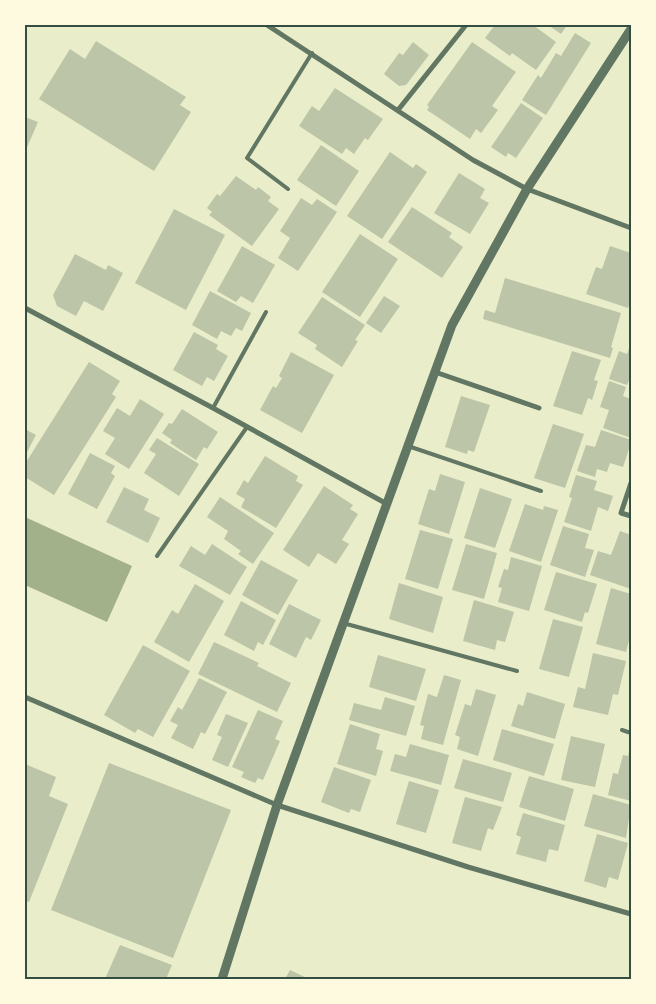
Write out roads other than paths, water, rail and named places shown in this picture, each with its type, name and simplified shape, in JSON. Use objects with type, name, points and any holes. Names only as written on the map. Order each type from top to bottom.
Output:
[{"type":"street","points":[[267,25],[473,160],[527,189],[631,228]]},
{"type":"street","points":[[398,110],[466,25]]},
{"type":"street","points":[[222,979],[277,804],[452,325],[527,189],[631,29]]},
{"type":"street","points":[[25,308],[213,408],[387,504]]},
{"type":"street","points":[[435,372],[539,408]]},
{"type":"street","points":[[631,483],[621,513],[631,516]]},
{"type":"street","points":[[25,697],[277,804],[468,868],[631,914]]},
{"type":"lane","points":[[288,189],[247,158],[312,53]]},
{"type":"lane","points":[[213,408],[266,312]]},
{"type":"lane","points":[[157,556],[247,427]]},
{"type":"lane","points":[[408,446],[540,490]]},
{"type":"lane","points":[[343,623],[517,671]]},
{"type":"lane","points":[[622,730],[631,733]]}]
